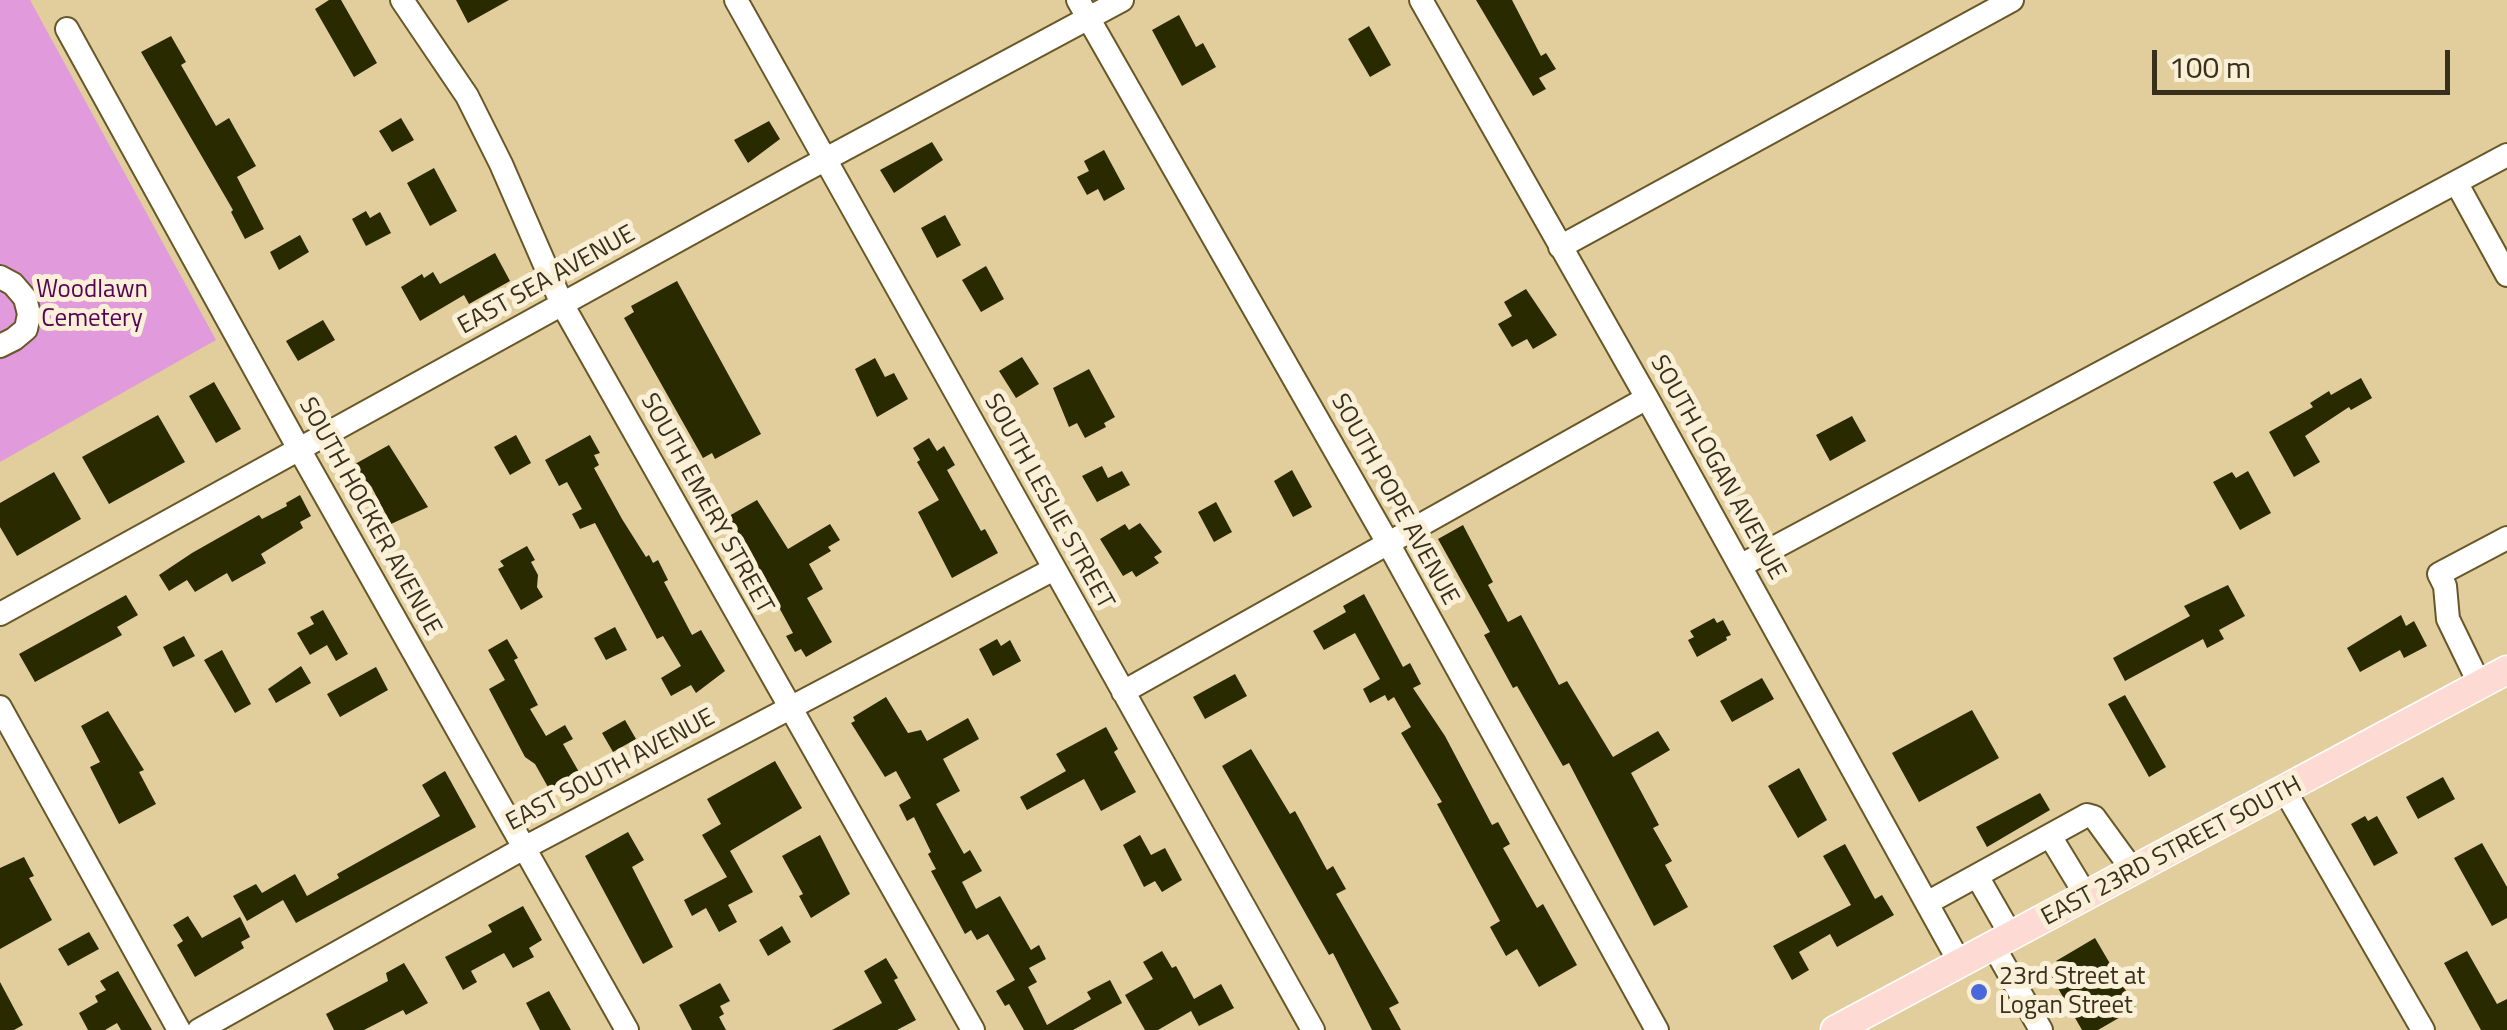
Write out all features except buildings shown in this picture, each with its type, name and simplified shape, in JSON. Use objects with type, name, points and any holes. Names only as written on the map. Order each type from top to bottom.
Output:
[{"type":"main road","name":"EAST 23RD STREET SOUTH","points":[[1835,1030],[2507,670]]},
{"type":"street","name":"SOUTH EMERY STREET","points":[[402,0],[466,96],[501,164],[562,304],[973,1030]]},
{"type":"street","name":"SOUTH LESLIE STREET","points":[[736,0],[1314,1030]]},
{"type":"street","name":"EAST SEA AVENUE","points":[[0,614],[824,160],[1084,9],[1122,0]]},
{"type":"street","name":"SOUTH LOGAN AVENUE","points":[[1421,0],[1961,964]]},
{"type":"street","points":[[1560,247],[2012,0]]},
{"type":"street","name":"SOUTH POPE AVENUE","points":[[1084,9],[1388,543],[1657,1030]]},
{"type":"street","name":"SOUTH HOCKER AVENUE","points":[[67,29],[627,1030]]},
{"type":"street","points":[[1740,566],[2507,156]]},
{"type":"street","points":[[2457,184],[2507,275]]},
{"type":"street","points":[[0,277],[13,284],[25,298],[29,314],[26,328],[14,340],[0,346]]},
{"type":"street","points":[[1124,692],[1647,398]]},
{"type":"street","points":[[2480,685],[2448,618],[2440,574],[2507,538]]},
{"type":"street","name":"EAST SOUTH AVENUE","points":[[199,1030],[524,848],[1054,569]]},
{"type":"street","points":[[0,707],[179,1030]]},
{"type":"street","points":[[2285,792],[2424,1030]]},
{"type":"street","points":[[1927,903],[2087,816],[2094,816],[2134,872]]},
{"type":"street","points":[[2050,836],[2086,897]]},
{"type":"street","points":[[1977,876],[2041,1030]]},
{"type":"green space","name":"Woodlawn Cemetery","points":[[0,0],[30,0],[216,340],[0,462]]},
{"type":"place","name":"23rd Street at Logan Street","points":[[1979,992]]}]
